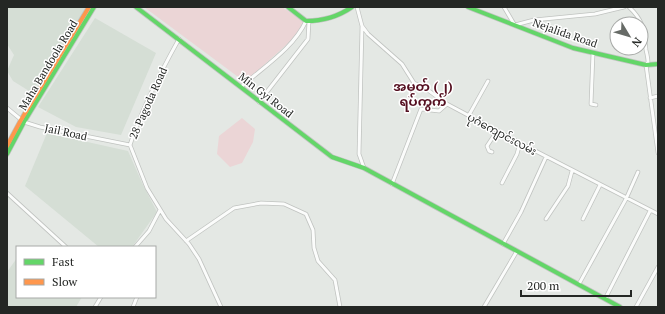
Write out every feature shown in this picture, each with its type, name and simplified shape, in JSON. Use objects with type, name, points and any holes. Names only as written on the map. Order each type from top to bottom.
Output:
[{"type":"main road","name":"Maha Bandoola Road","points":[[7,154],[23,121],[89,7]]},
{"type":"main road","name":"Maha Bandoola Road","points":[[7,146],[94,7]]},
{"type":"main road","name":"Min Gyi Road","points":[[136,7],[332,157],[364,168],[620,307]]},
{"type":"main road","points":[[288,7],[308,21],[317,20],[348,10],[352,7]]},
{"type":"main road","name":"Nejalida Road","points":[[468,7],[573,48],[646,65],[658,64]]},
{"type":"street","name":"ပုဂံကျောင်းလမ်း","points":[[357,7],[362,26],[368,34],[402,64],[414,83],[425,88],[447,104],[468,116],[626,199],[658,214]]},
{"type":"street","points":[[504,7],[515,25],[534,20],[595,14],[624,7]]},
{"type":"street","points":[[629,7],[637,15],[643,26],[648,59],[646,65],[650,98],[656,128],[658,153]]},
{"type":"street","points":[[241,87],[292,42],[308,21]]},
{"type":"street","points":[[259,102],[308,39],[308,21]]},
{"type":"street","points":[[362,26],[359,154],[364,168]]},
{"type":"street","name":"28 Pagoda Road","points":[[179,40],[160,72],[144,107],[130,145],[147,188],[166,219],[186,241],[198,259],[221,307]]},
{"type":"street","points":[[593,53],[591,104],[596,105]]},
{"type":"street","points":[[468,116],[488,82]]},
{"type":"street","points":[[650,98],[658,96]]},
{"type":"street","points":[[392,184],[421,109],[439,111],[447,104]]},
{"type":"street","name":"Jail Road","points":[[7,108],[23,121],[40,127],[130,145]]},
{"type":"street","points":[[492,152],[489,151],[487,146],[497,131]]},
{"type":"street","points":[[502,183],[517,154],[520,143]]},
{"type":"street","points":[[503,244],[546,157]]},
{"type":"street","points":[[546,219],[568,186],[572,170]]},
{"type":"street","points":[[579,284],[626,199],[638,172]]},
{"type":"street","points":[[583,219],[600,185]]},
{"type":"street","points":[[7,193],[65,246]]},
{"type":"street","points":[[186,241],[234,208],[260,203],[284,204],[306,214],[313,230],[314,248],[318,261],[335,280],[340,307]]},
{"type":"street","points":[[137,246],[149,231],[160,210]]},
{"type":"street","points":[[605,299],[650,211]]},
{"type":"street","points":[[484,307],[517,251]]},
{"type":"street","points":[[636,307],[658,267]]},
{"type":"street","points":[[95,307],[100,298]]},
{"type":"shaded area","points":[[7,7],[88,7],[34,94],[13,81],[7,71],[14,55],[7,44]]},
{"type":"shaded area","points":[[144,7],[282,7],[304,22],[305,28],[245,82]]},
{"type":"shaded area","points":[[95,18],[156,53],[121,135],[76,127],[38,107]]},
{"type":"shaded area","points":[[242,118],[255,129],[253,142],[242,163],[230,167],[217,154],[219,136]]},
{"type":"shaded area","points":[[47,133],[128,151],[157,212],[133,246],[98,246],[25,186]]},
{"type":"shaded area","points":[[16,259],[16,298],[81,298],[76,307],[7,307],[7,272]]},
{"type":"traffic: fast","points":[[7,154],[24,122],[94,7]]},
{"type":"traffic: fast","points":[[136,7],[332,157],[364,168],[620,307]]},
{"type":"traffic: fast","points":[[288,7],[306,21],[330,17],[342,13],[352,7]]},
{"type":"traffic: fast","points":[[468,7],[573,48],[646,65],[658,64]]},
{"type":"traffic: slow","points":[[7,146],[89,7]]},
{"type":"district","name":"အမှတ် (၂) ရပ်ကွက်","points":[[423,94]]}]
